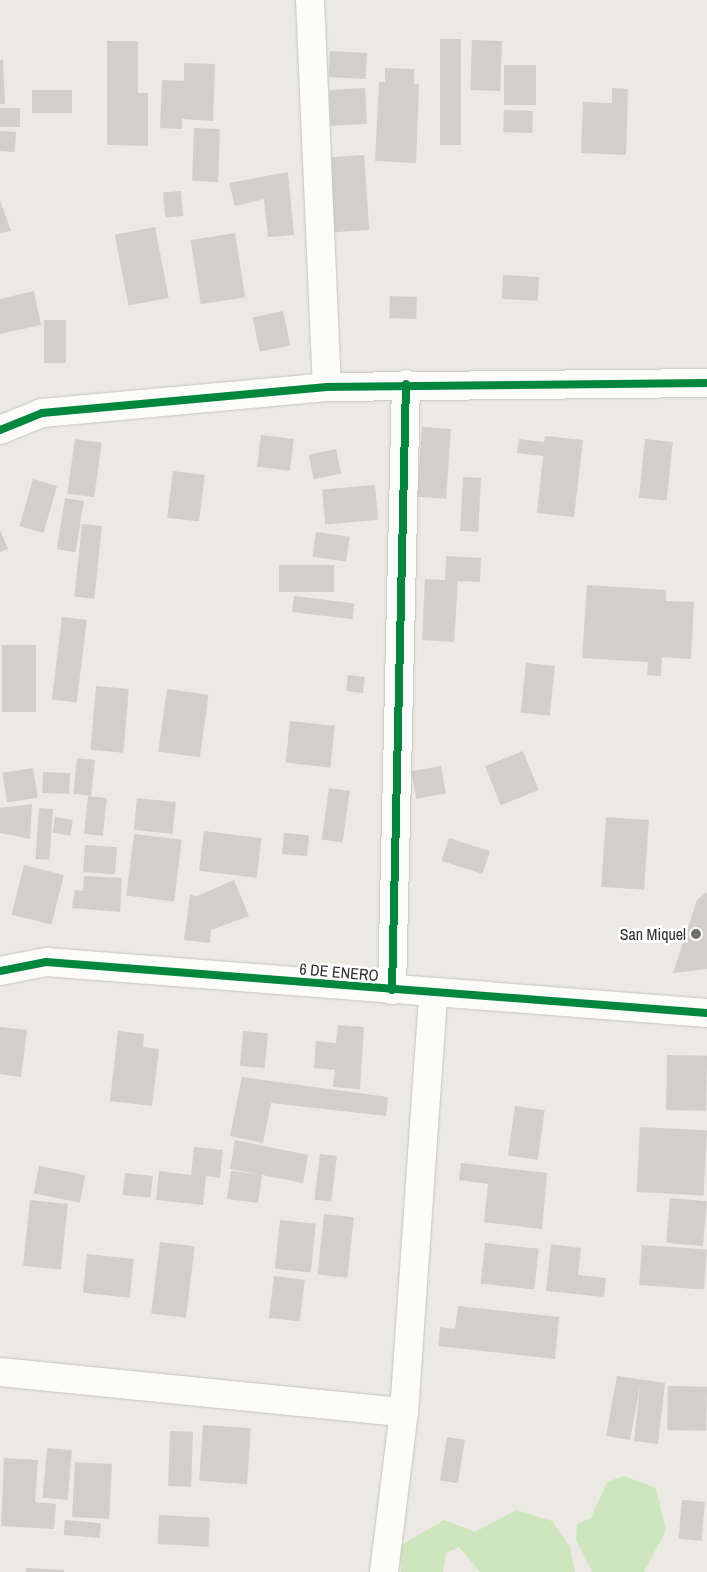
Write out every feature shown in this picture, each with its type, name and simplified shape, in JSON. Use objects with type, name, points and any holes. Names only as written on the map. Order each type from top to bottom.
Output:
[{"type":"street","points":[[310,0],[327,388]]},
{"type":"street","points":[[0,430],[42,413],[327,388],[406,384],[707,383]]},
{"type":"street","points":[[392,990],[406,384]]},
{"type":"street","name":"6 DE ENERO","points":[[0,971],[46,962],[707,1013]]},
{"type":"street","points":[[384,1572],[404,1412],[433,993]]},
{"type":"street","points":[[0,1372],[404,1412]]},
{"type":"green space","points":[[624,1476],[656,1488],[666,1530],[644,1572],[592,1572],[576,1540],[577,1524],[591,1518],[607,1482]]},
{"type":"green space","points":[[516,1510],[552,1521],[570,1547],[575,1572],[480,1572],[459,1547],[446,1553],[443,1572],[401,1572],[400,1546],[444,1520],[475,1532]]},
{"type":"building","points":[[440,39],[461,39],[461,145],[440,145]]},
{"type":"building","points":[[472,40],[502,41],[500,91],[470,90]]},
{"type":"building","points":[[107,41],[138,41],[138,93],[148,93],[148,146],[107,145]]},
{"type":"building","points":[[330,51],[367,53],[366,79],[329,77]]},
{"type":"building","points":[[0,60],[3,60],[5,104],[0,104]]},
{"type":"building","points":[[184,63],[215,64],[213,121],[182,119],[182,129],[160,128],[162,80],[184,81]]},
{"type":"building","points":[[504,65],[536,65],[536,105],[504,105]]},
{"type":"building","points":[[385,68],[414,69],[414,84],[419,84],[416,163],[375,161],[379,82],[385,82]]},
{"type":"building","points":[[365,88],[367,124],[331,126],[329,90]]},
{"type":"building","points":[[612,88],[628,89],[626,155],[581,153],[583,102],[612,103]]},
{"type":"building","points":[[32,90],[72,90],[72,113],[32,113]]},
{"type":"building","points":[[0,108],[20,108],[20,127],[0,127]]},
{"type":"building","points":[[504,110],[533,111],[532,133],[503,132]]},
{"type":"building","points":[[194,128],[220,129],[218,182],[192,181]]},
{"type":"building","points":[[0,131],[16,132],[15,152],[0,151]]},
{"type":"building","points":[[364,155],[369,230],[334,232],[329,157]]},
{"type":"building","points":[[288,172],[294,235],[268,237],[264,199],[235,206],[229,183]]},
{"type":"building","points":[[181,191],[183,216],[165,217],[163,193]]},
{"type":"building","points":[[0,200],[11,231],[0,233]]},
{"type":"building","points":[[155,227],[169,298],[128,306],[115,235]]},
{"type":"building","points":[[235,233],[245,297],[201,304],[191,240]]},
{"type":"building","points":[[503,275],[539,277],[538,301],[502,299]]},
{"type":"building","points":[[34,291],[41,325],[0,334],[0,299]]},
{"type":"building","points":[[390,296],[417,297],[416,319],[389,318]]},
{"type":"building","points":[[283,311],[290,345],[260,352],[253,317]]},
{"type":"building","points":[[44,320],[66,320],[66,363],[44,363]]},
{"type":"building","points":[[422,427],[451,429],[446,499],[417,497]]},
{"type":"building","points":[[261,435],[294,439],[290,471],[257,467]]},
{"type":"building","points":[[545,436],[583,440],[574,517],[537,513],[543,456],[517,453],[519,439],[544,442]]},
{"type":"building","points":[[75,439],[102,443],[94,497],[67,493]]},
{"type":"building","points":[[645,439],[673,442],[667,501],[639,498]]},
{"type":"building","points":[[336,449],[341,473],[314,479],[309,455]]},
{"type":"building","points":[[173,471],[205,475],[199,522],[167,518]]},
{"type":"building","points":[[463,477],[481,478],[478,532],[460,531]]},
{"type":"building","points":[[33,479],[57,486],[44,533],[19,526]]},
{"type":"building","points":[[375,485],[378,520],[325,524],[322,490]]},
{"type":"building","points":[[65,498],[84,501],[76,552],[57,549]]},
{"type":"building","points":[[82,524],[102,526],[94,599],[74,597]]},
{"type":"building","points":[[0,530],[8,549],[0,552]]},
{"type":"building","points":[[316,532],[350,537],[346,561],[313,557]]},
{"type":"building","points":[[446,556],[481,558],[480,582],[458,581],[454,642],[422,640],[425,579],[445,580]]},
{"type":"building","points":[[279,565],[334,565],[334,592],[279,592]]},
{"type":"building","points":[[587,585],[666,590],[666,601],[694,602],[691,659],[662,657],[661,676],[647,675],[648,662],[582,658]]},
{"type":"building","points":[[294,596],[355,603],[353,619],[292,612]]},
{"type":"building","points":[[62,617],[87,620],[77,702],[52,699]]},
{"type":"building","points":[[2,645],[36,645],[36,712],[2,712]]},
{"type":"building","points":[[526,663],[555,666],[550,716],[521,713]]},
{"type":"building","points":[[348,675],[365,677],[363,693],[346,691]]},
{"type":"building","points":[[96,686],[129,689],[123,753],[90,750]]},
{"type":"building","points":[[167,689],[209,695],[200,757],[158,751]]},
{"type":"building","points":[[290,721],[335,726],[330,767],[286,763]]},
{"type":"building","points":[[523,751],[539,790],[501,805],[485,766]]},
{"type":"building","points":[[77,758],[95,760],[91,796],[73,794]]},
{"type":"building","points":[[441,766],[446,794],[416,799],[411,771]]},
{"type":"building","points":[[33,768],[38,798],[7,802],[2,773]]},
{"type":"building","points":[[43,772],[70,773],[69,794],[42,793]]},
{"type":"building","points":[[329,788],[350,791],[343,842],[322,839]]},
{"type":"building","points":[[88,796],[107,798],[103,836],[84,834]]},
{"type":"building","points":[[137,798],[176,802],[172,834],[134,830]]},
{"type":"building","points":[[32,804],[30,839],[0,833],[0,808]]},
{"type":"building","points":[[39,808],[53,809],[49,860],[35,859]]},
{"type":"building","points":[[55,817],[73,820],[70,836],[52,833]]},
{"type":"building","points":[[606,817],[649,820],[644,890],[601,887]]},
{"type":"building","points":[[204,831],[262,838],[257,878],[199,871]]},
{"type":"building","points":[[284,833],[309,835],[307,856],[282,854]]},
{"type":"building","points":[[134,834],[182,840],[174,901],[126,896]]},
{"type":"building","points":[[449,838],[490,851],[482,874],[442,861]]},
{"type":"building","points":[[85,845],[117,847],[115,874],[83,872]]},
{"type":"building","points":[[24,865],[64,875],[51,924],[12,914]]},
{"type":"building","points":[[84,876],[122,878],[120,912],[72,908],[75,890],[83,891]]},
{"type":"building","points":[[234,880],[249,916],[211,930],[210,943],[184,940],[190,895],[197,896]]},
{"type":"building","name":"San Miquel","points":[[707,892],[707,969],[673,973],[697,900]]},
{"type":"building","points":[[338,1025],[364,1027],[360,1089],[333,1087],[335,1070],[314,1068],[316,1041],[336,1043]]},
{"type":"building","points":[[0,1027],[27,1030],[21,1077],[0,1074]]},
{"type":"building","points":[[118,1031],[144,1034],[143,1047],[159,1049],[152,1106],[110,1101]]},
{"type":"building","points":[[243,1031],[268,1033],[265,1068],[240,1066]]},
{"type":"building","points":[[667,1055],[707,1056],[706,1111],[666,1110]]},
{"type":"building","points":[[242,1077],[388,1097],[386,1116],[271,1103],[263,1143],[230,1136]]},
{"type":"building","points":[[515,1106],[545,1110],[538,1160],[508,1156]]},
{"type":"building","points":[[640,1127],[707,1131],[704,1195],[637,1192]]},
{"type":"building","points":[[235,1140],[308,1155],[303,1183],[262,1175],[258,1203],[227,1199],[231,1171],[257,1174],[230,1169]]},
{"type":"building","points":[[194,1147],[223,1150],[220,1178],[206,1176],[203,1205],[156,1200],[159,1171],[191,1175]]},
{"type":"building","points":[[320,1154],[337,1156],[331,1202],[314,1200]]},
{"type":"building","points":[[461,1163],[547,1173],[542,1229],[484,1222],[488,1184],[459,1180]]},
{"type":"building","points":[[39,1166],[85,1175],[80,1202],[34,1193]]},
{"type":"building","points":[[125,1173],[153,1176],[151,1198],[123,1195]]},
{"type":"building","points":[[670,1198],[707,1201],[703,1246],[666,1243]]},
{"type":"building","points":[[30,1200],[68,1204],[61,1270],[23,1266]]},
{"type":"building","points":[[324,1214],[354,1217],[347,1278],[318,1275]]},
{"type":"building","points":[[280,1220],[316,1224],[311,1272],[275,1269]]},
{"type":"building","points":[[160,1242],[195,1246],[186,1318],[151,1313]]},
{"type":"building","points":[[485,1243],[539,1249],[534,1289],[481,1284]]},
{"type":"building","points":[[551,1244],[581,1248],[578,1275],[606,1278],[604,1297],[546,1291]]},
{"type":"building","points":[[642,1245],[707,1250],[704,1289],[639,1285]]},
{"type":"building","points":[[87,1254],[134,1259],[130,1298],[83,1293]]},
{"type":"building","points":[[274,1276],[305,1280],[300,1321],[269,1318]]},
{"type":"building","points":[[458,1306],[559,1317],[555,1359],[438,1346],[440,1327],[455,1329]]},
{"type":"building","points":[[617,1376],[665,1383],[658,1444],[634,1441],[640,1386],[630,1440],[606,1436]]},
{"type":"building","points":[[668,1386],[707,1387],[706,1431],[667,1430]]},
{"type":"building","points":[[203,1425],[251,1428],[247,1484],[199,1481]]},
{"type":"building","points":[[170,1431],[193,1432],[191,1487],[168,1486]]},
{"type":"building","points":[[447,1437],[465,1440],[458,1483],[440,1480]]},
{"type":"building","points":[[47,1448],[72,1450],[68,1500],[43,1498]]},
{"type":"building","points":[[4,1458],[38,1460],[35,1502],[56,1504],[54,1529],[1,1526]]},
{"type":"building","points":[[75,1462],[112,1464],[109,1519],[72,1517]]},
{"type":"building","points":[[682,1500],[705,1502],[702,1541],[679,1539]]},
{"type":"building","points":[[159,1515],[210,1518],[208,1547],[157,1544]]},
{"type":"building","points":[[65,1520],[101,1523],[100,1538],[64,1535]]},
{"type":"building","points":[[26,1568],[64,1570],[64,1572],[26,1572]]},
{"type":"cycle path","points":[[0,430],[42,413],[327,387],[707,383]]},
{"type":"cycle path","points":[[392,990],[406,384]]},
{"type":"cycle path","points":[[0,971],[46,962],[707,1013]]},
{"type":"place","name":"San Miquel","points":[[696,934]]}]
